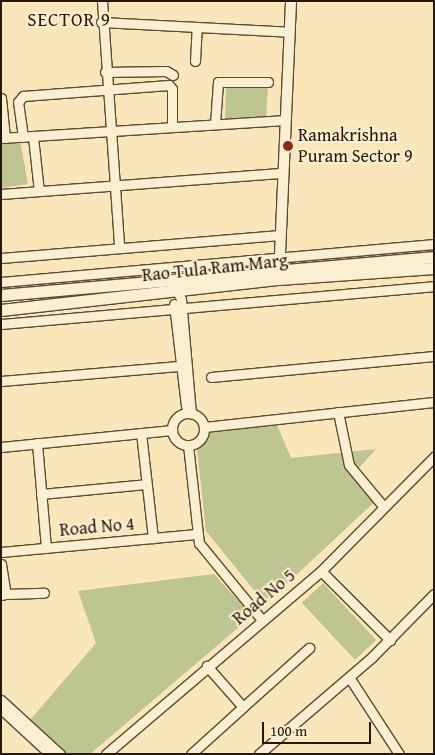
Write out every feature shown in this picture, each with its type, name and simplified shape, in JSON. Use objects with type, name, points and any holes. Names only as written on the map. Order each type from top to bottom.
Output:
[{"type":"main road","name":"Rao Tula Ram Marg","points":[[1,295],[279,274],[434,257]]},
{"type":"main road","name":"Rao Tula Ram Marg","points":[[1,310],[176,293],[279,274],[434,268]]},
{"type":"street","points":[[102,1],[101,22],[119,246]]},
{"type":"street","points":[[279,274],[291,1]]},
{"type":"street","points":[[101,22],[289,32]]},
{"type":"street","points":[[195,61],[197,27]]},
{"type":"street","points":[[105,72],[166,71],[173,76]]},
{"type":"street","points":[[215,124],[218,82],[268,82]]},
{"type":"street","points":[[23,137],[20,98],[107,90],[172,87],[172,127]]},
{"type":"street","points":[[1,98],[3,138],[285,120]]},
{"type":"street","points":[[33,136],[39,191]]},
{"type":"street","points":[[1,194],[283,173]]},
{"type":"street","points":[[1,258],[119,246],[280,234]]},
{"type":"street","points":[[1,282],[280,256],[434,244]]},
{"type":"street","points":[[1,324],[434,286]]},
{"type":"street","points":[[176,293],[189,414]]},
{"type":"street","points":[[182,341],[181,366],[189,414],[204,427],[434,402]]},
{"type":"street","points":[[211,378],[434,356]]},
{"type":"street","points":[[1,382],[181,366]]},
{"type":"street","points":[[338,412],[349,465],[384,506]]},
{"type":"street","points":[[188,445],[175,439],[172,430],[178,417],[189,414]]},
{"type":"street","points":[[188,445],[202,438],[204,427]]},
{"type":"street","points":[[1,447],[172,430]]},
{"type":"street","points":[[141,434],[153,538]]},
{"type":"street","points":[[37,443],[46,548]]},
{"type":"street","points":[[188,445],[196,534],[204,552],[262,620]]},
{"type":"street","name":"Road No 5","points":[[106,754],[207,666],[321,571],[434,457]]},
{"type":"street","points":[[41,494],[146,484]]},
{"type":"street","name":"Road No 4","points":[[1,552],[196,534]]},
{"type":"street","points":[[1,564],[4,595],[44,594]]},
{"type":"street","points":[[321,571],[390,640]]},
{"type":"street","points":[[259,754],[390,640],[434,594]]},
{"type":"street","points":[[191,754],[309,648]]},
{"type":"street","points":[[207,666],[243,707]]},
{"type":"street","points":[[349,677],[399,754]]},
{"type":"street","points":[[1,700],[60,754]]},
{"type":"street","points":[[1,709],[50,754]]},
{"type":"green space","points":[[268,86],[266,118],[225,121],[226,87]]},
{"type":"green space","points":[[20,140],[28,184],[1,188],[1,142]]},
{"type":"green space","points":[[277,425],[291,458],[376,449],[358,469],[381,496],[265,604],[206,531],[197,449],[210,432]]},
{"type":"green space","points":[[214,574],[252,616],[90,754],[58,754],[25,726],[96,643],[78,591]]},
{"type":"green space","points":[[323,583],[376,640],[355,660],[302,603]]},
{"type":"place","name":"Ramakrishna Puram Sector 9","points":[[288,146]]},
{"type":"district","name":"SECTOR 9","points":[[69,20]]}]
